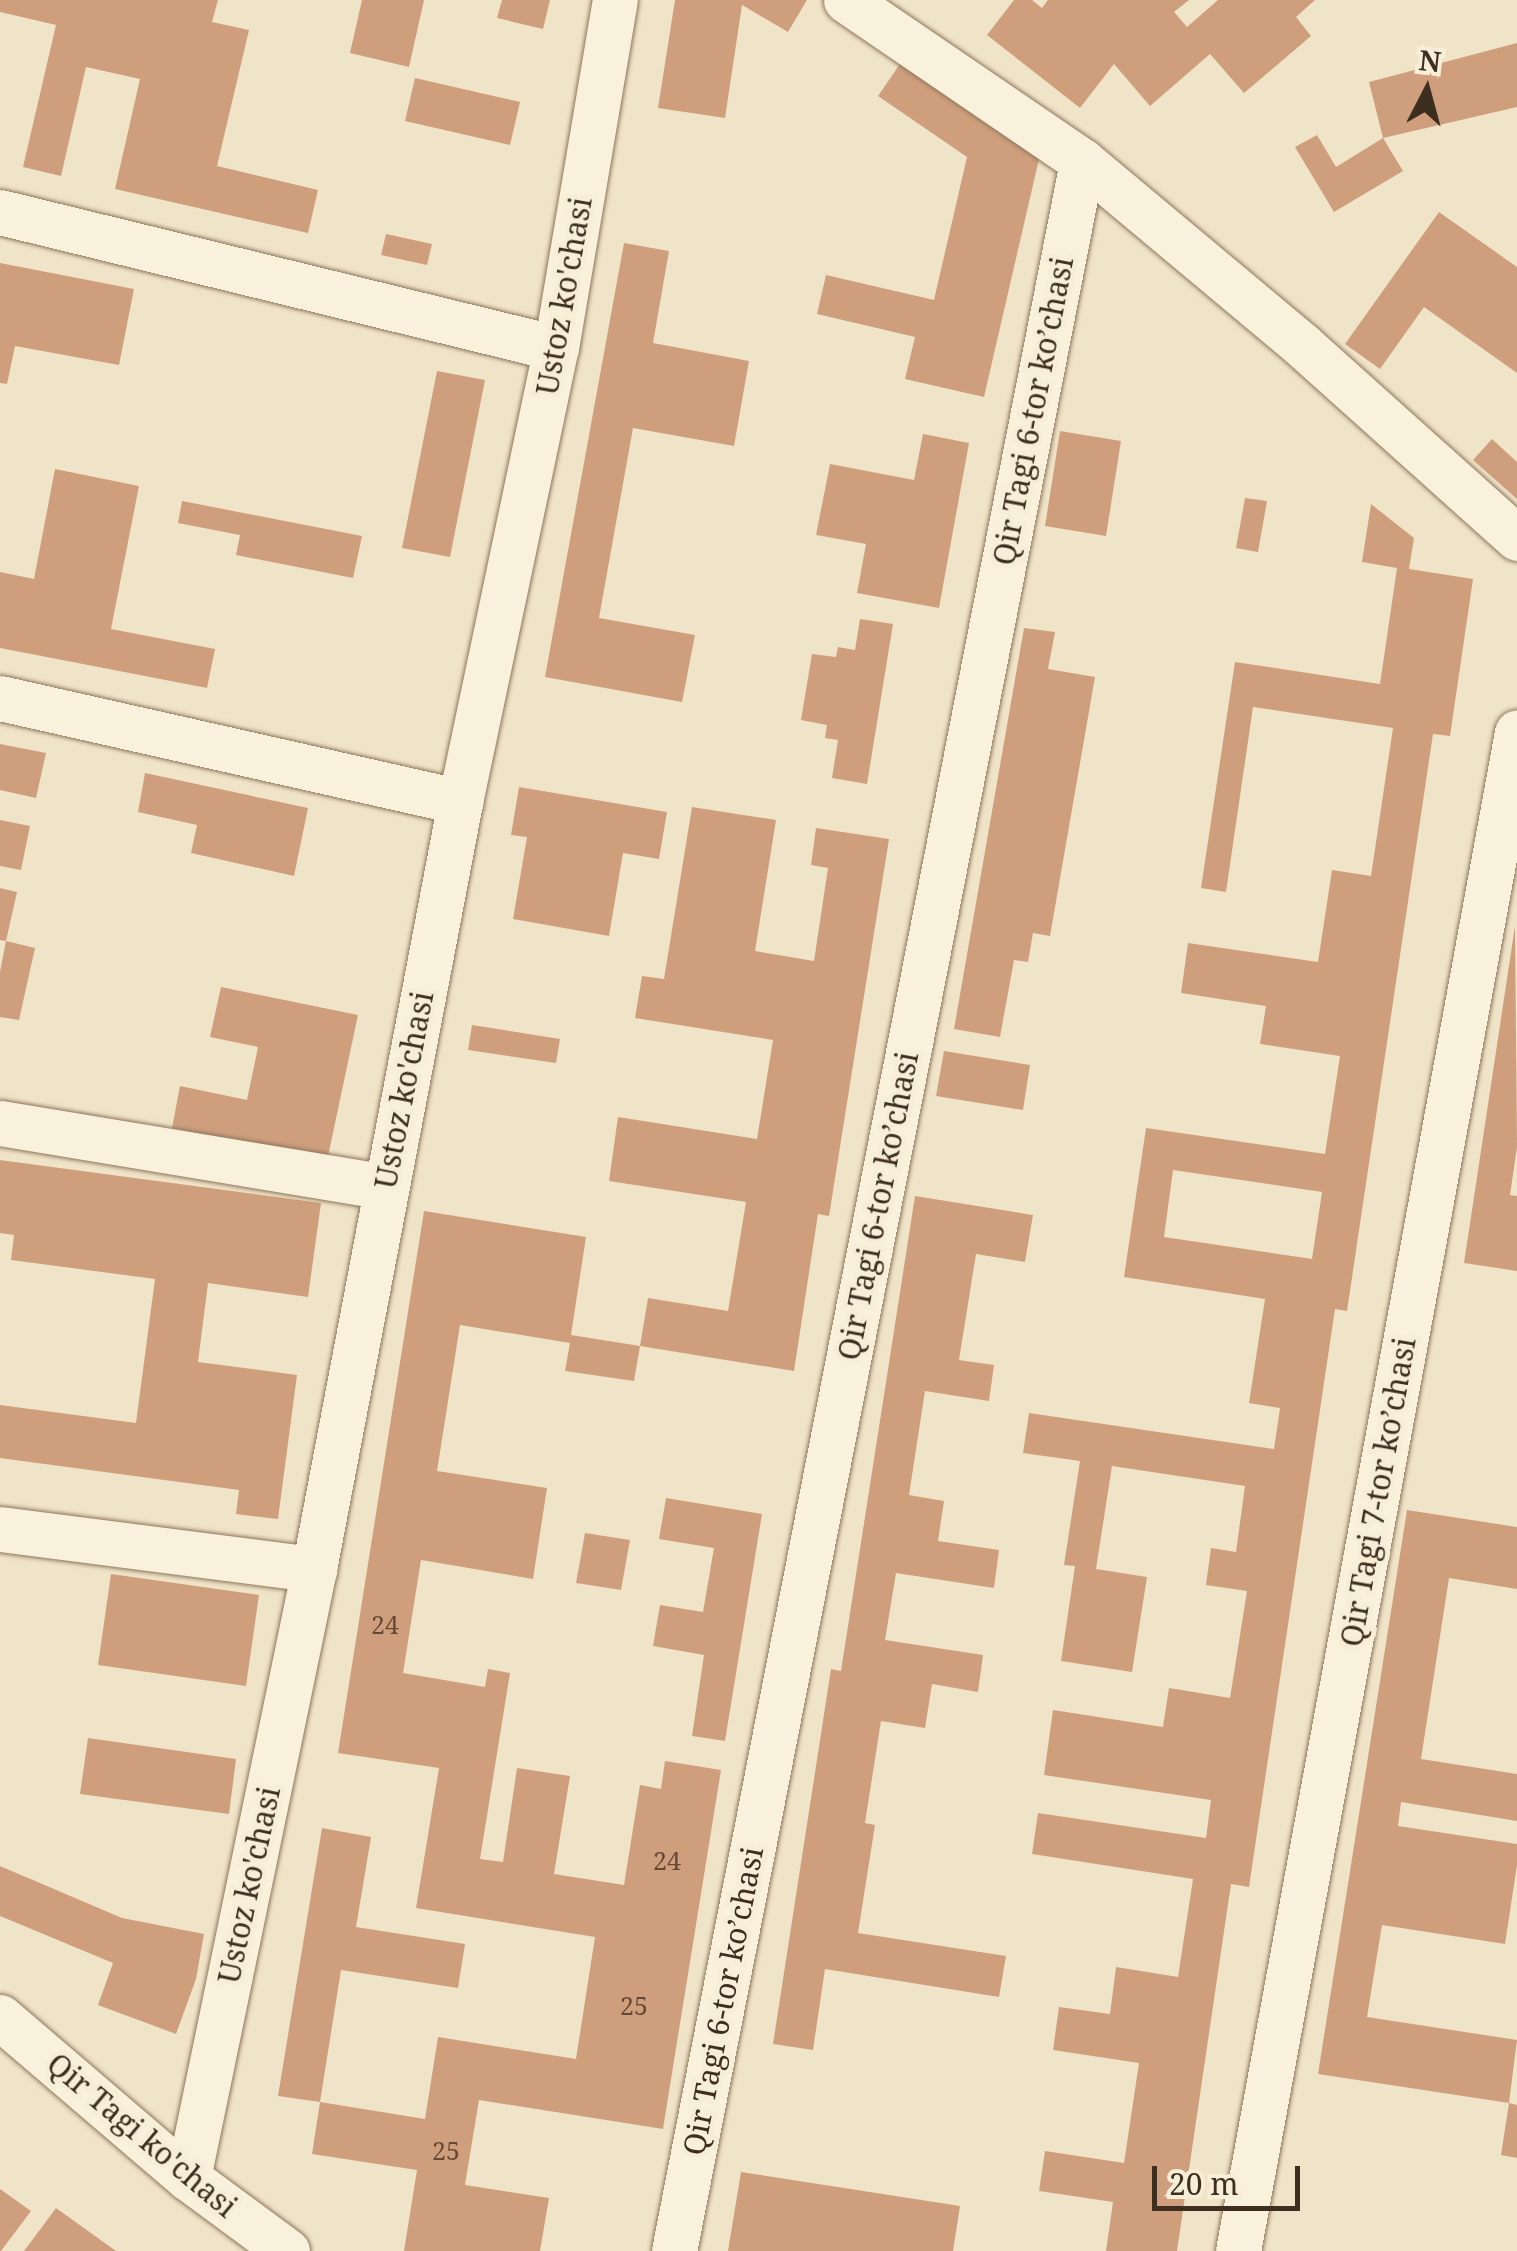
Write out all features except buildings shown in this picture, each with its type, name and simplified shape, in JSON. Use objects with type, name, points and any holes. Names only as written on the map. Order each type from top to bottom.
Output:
[{"type":"street","name":"Ustoz ko'chasi","points":[[188,2178],[314,1569],[460,802],[556,348],[615,0]]},
{"type":"street","points":[[846,0],[1082,160],[1302,345],[1517,538]]},
{"type":"street","name":"Qir Tagi 6-tor koʼchasi","points":[[674,2251],[1082,160]]},
{"type":"street","points":[[0,212],[556,348]]},
{"type":"street","points":[[0,698],[460,802]]},
{"type":"street","name":"Qir Tagi 7-tor koʼchasi","points":[[1238,2251],[1517,732]]},
{"type":"street","points":[[0,1122],[386,1187]]},
{"type":"street","points":[[0,1528],[314,1569]]},
{"type":"street","name":"Qir Tagi ko'chasi","points":[[0,2016],[188,2178],[286,2251]]}]
